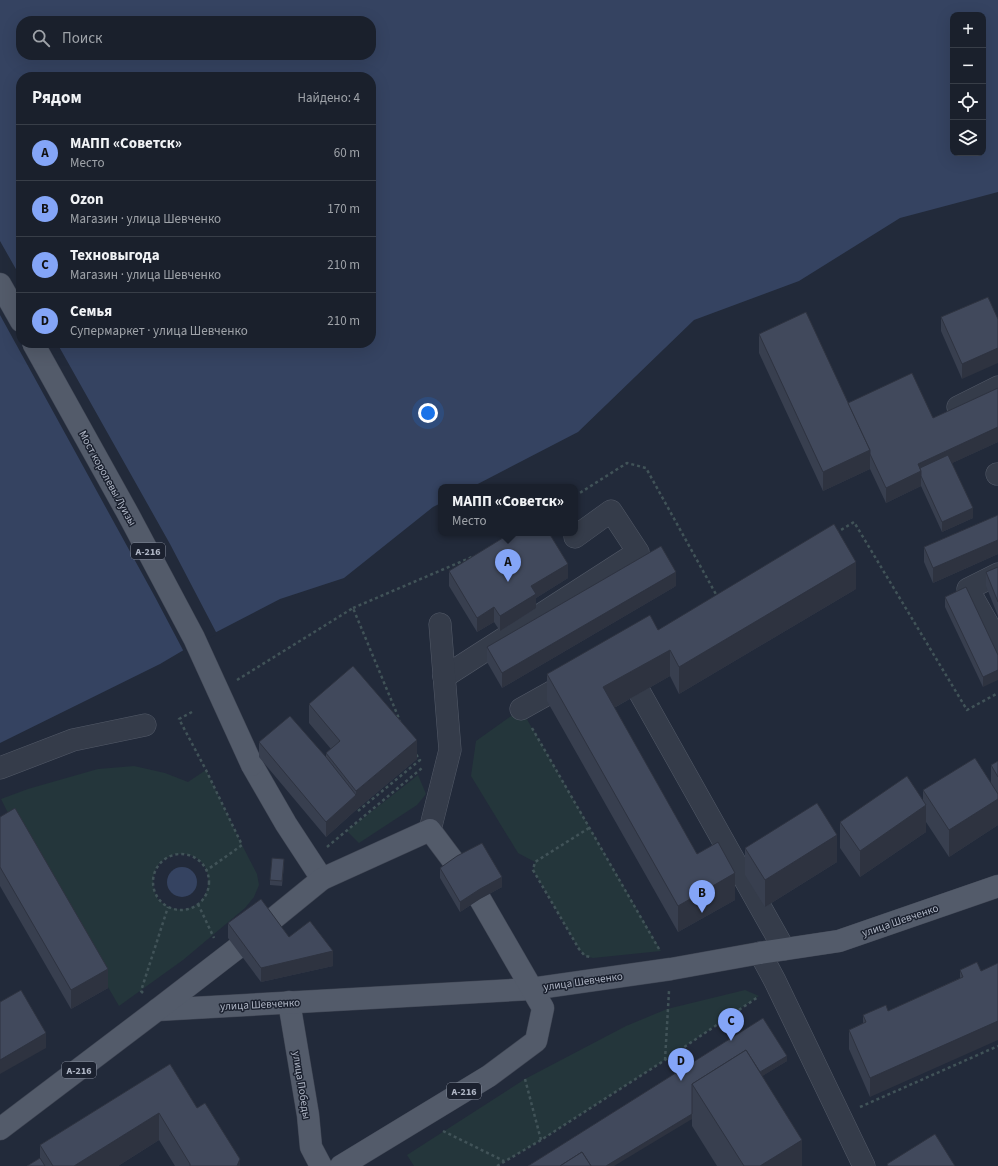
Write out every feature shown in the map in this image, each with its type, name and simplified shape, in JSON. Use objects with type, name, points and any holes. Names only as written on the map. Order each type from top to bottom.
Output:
[{"type":"main road","points":[[0,284],[16,312]]},
{"type":"main road","name":"Мост королевы Луизы","points":[[36,348],[127,512],[194,638],[252,765],[286,824],[310,860]]},
{"type":"main road","points":[[268,923],[322,879],[430,830],[457,866]]},
{"type":"main road","name":"А-216","points":[[310,860],[322,879]]},
{"type":"main road","name":"улица Шевченко","points":[[157,1010],[531,989],[671,969],[838,941],[998,886]]},
{"type":"main road","name":"А-216","points":[[341,1166],[489,1076],[536,1041],[544,1008],[531,989],[480,899]]},
{"type":"main road","name":"А-216","points":[[0,1129],[236,948]]},
{"type":"main road","name":"улица Победы","points":[[289,1002],[308,1115],[311,1147],[321,1166]]},
{"type":"street","points":[[958,407],[998,387]]},
{"type":"street","points":[[444,676],[638,552],[611,511],[578,535]]},
{"type":"street","points":[[998,574],[968,589],[998,642]]},
{"type":"street","points":[[430,830],[450,750],[440,624]]},
{"type":"street","points":[[521,709],[590,671]]},
{"type":"street","points":[[640,693],[784,949]]},
{"type":"street","points":[[0,768],[73,740],[145,725]]},
{"type":"street","points":[[760,953],[864,1166]]},
{"type":"path","points":[[578,494],[627,463],[646,468],[719,599]]},
{"type":"path","points":[[834,534],[854,522],[967,710],[998,693]]},
{"type":"path","points":[[233,682],[353,608],[474,556]]},
{"type":"path","points":[[353,608],[400,721]]},
{"type":"path","points":[[521,709],[661,951],[653,952]]},
{"type":"path","points":[[192,712],[179,719],[206,770],[242,845],[207,870]]},
{"type":"path","points":[[358,811],[420,760],[412,748]]},
{"type":"path","points":[[310,860],[424,766]]},
{"type":"path","points":[[589,828],[535,862],[533,870],[579,949],[585,956],[593,958]]},
{"type":"path","points":[[175,854],[193,856],[201,862],[207,870],[209,879],[208,889],[198,904],[190,909],[173,909],[158,899],[154,891],[154,873],[159,864],[166,858],[175,854]]},
{"type":"path","points":[[198,904],[214,939]]},
{"type":"path","points":[[157,1010],[141,991],[168,906]]},
{"type":"path","points":[[665,1060],[667,1008],[671,969]]},
{"type":"path","points":[[497,1166],[541,1140],[665,1060],[759,996],[775,982]]},
{"type":"path","points":[[840,1116],[998,1046]]},
{"type":"path","points":[[525,1079],[541,1140]]},
{"type":"path","points":[[443,1131],[504,1161]]},
{"type":"shaded area","points":[[521,709],[661,951],[593,958],[585,956],[579,949],[533,870],[535,862],[518,853],[471,776],[476,741]]},
{"type":"shaded area","points":[[134,766],[165,773],[188,782],[206,770],[257,874],[259,885],[254,897],[245,908],[183,960],[119,1006],[15,827],[1,799],[28,789],[98,769]],"holes":[[[175,854],[184,854],[196,858],[204,865],[208,874],[208,885],[205,895],[198,903],[189,908],[176,909],[166,906],[158,899],[154,891],[153,881],[159,864]]]},
{"type":"shaded area","points":[[418,775],[426,794],[417,805],[359,843],[347,831]]},
{"type":"shaded area","points":[[745,990],[759,996],[665,1060],[541,1140],[497,1166],[414,1166],[407,1155],[525,1079],[626,1026],[667,1009]]},
{"type":"water","points":[[0,0],[998,0],[998,192],[900,218],[799,281],[694,320],[578,432],[478,484],[438,484],[438,504],[344,578],[280,599],[199,641],[160,664],[0,743]]},
{"type":"water","points":[[182,867],[193,871],[197,882],[193,893],[182,897],[171,893],[167,882],[171,871]]},
{"type":"pier","points":[[0,241],[16,269],[16,344],[0,315]]},
{"type":"pier","points":[[18,348],[60,348],[170,544],[217,634],[184,652]]},
{"type":"building","points":[[988,297],[998,319],[998,348],[962,364],[941,317]]},
{"type":"building","points":[[806,312],[870,450],[823,472],[759,334]]},
{"type":"building","points":[[912,373],[933,418],[998,388],[998,427],[918,464],[921,471],[886,488],[848,403]]},
{"type":"building","points":[[948,455],[973,508],[942,522],[921,476],[920,468]]},
{"type":"building","points":[[998,515],[998,540],[933,568],[924,547]]},
{"type":"building","points":[[834,524],[856,562],[679,667],[670,650],[603,687],[697,854],[718,842],[735,873],[678,906],[547,674],[650,615],[658,630]]},
{"type":"building","points":[[506,536],[551,536],[568,564],[531,586],[536,594],[500,616],[494,607],[477,618],[449,571]]},
{"type":"building","points":[[661,546],[676,572],[502,673],[487,647]]},
{"type":"building","points":[[998,567],[998,602],[986,572]]},
{"type":"building","points":[[966,587],[998,655],[998,670],[983,677],[945,597]]},
{"type":"building","points":[[353,666],[417,740],[356,791],[326,753],[340,741],[309,704]]},
{"type":"building","points":[[290,716],[326,757],[356,795],[326,822],[259,742]]},
{"type":"building","points":[[975,758],[998,794],[998,799],[949,830],[923,790]]},
{"type":"building","points":[[998,761],[998,777],[991,765]]},
{"type":"building","points":[[907,776],[926,805],[860,851],[840,822]]},
{"type":"building","points":[[817,803],[837,835],[765,880],[745,848]]},
{"type":"building","points":[[15,808],[108,969],[71,990],[0,867],[0,817]]},
{"type":"building","points":[[482,843],[502,877],[460,902],[440,868],[457,856]]},
{"type":"building","points":[[272,858],[284,859],[282,881],[270,880]]},
{"type":"building","points":[[261,899],[289,937],[310,921],[333,951],[261,968],[228,923]]},
{"type":"building","points":[[977,962],[981,971],[998,963],[998,1021],[870,1078],[849,1030],[866,1022],[863,1015],[886,1005],[888,1011],[963,977],[960,970]]},
{"type":"building","points":[[21,990],[46,1033],[0,1060],[0,1002]]},
{"type":"building","points":[[763,1018],[787,1056],[760,1072],[746,1050],[692,1084],[692,1114],[606,1166],[591,1166],[582,1152],[560,1166],[528,1166]]},
{"type":"building","points":[[746,1050],[802,1140],[760,1166],[744,1166],[692,1084]]},
{"type":"building","points":[[170,1064],[197,1108],[205,1103],[240,1159],[237,1166],[190,1166],[159,1113],[74,1166],[53,1166],[40,1145]]},
{"type":"building","points":[[935,1134],[955,1166],[888,1166],[887,1164]]},
{"type":"building","points":[[582,1152],[591,1166],[560,1166]]},
{"type":"building","points":[[40,1158],[45,1166],[27,1166]]},
{"type":"place","name":"МАПП «Советск»","points":[[508,582]]},
{"type":"place","name":"Ozon","points":[[702,913]]},
{"type":"place","name":"Техновыгода","points":[[731,1041]]},
{"type":"place","name":"Семья","points":[[681,1081]]}]
